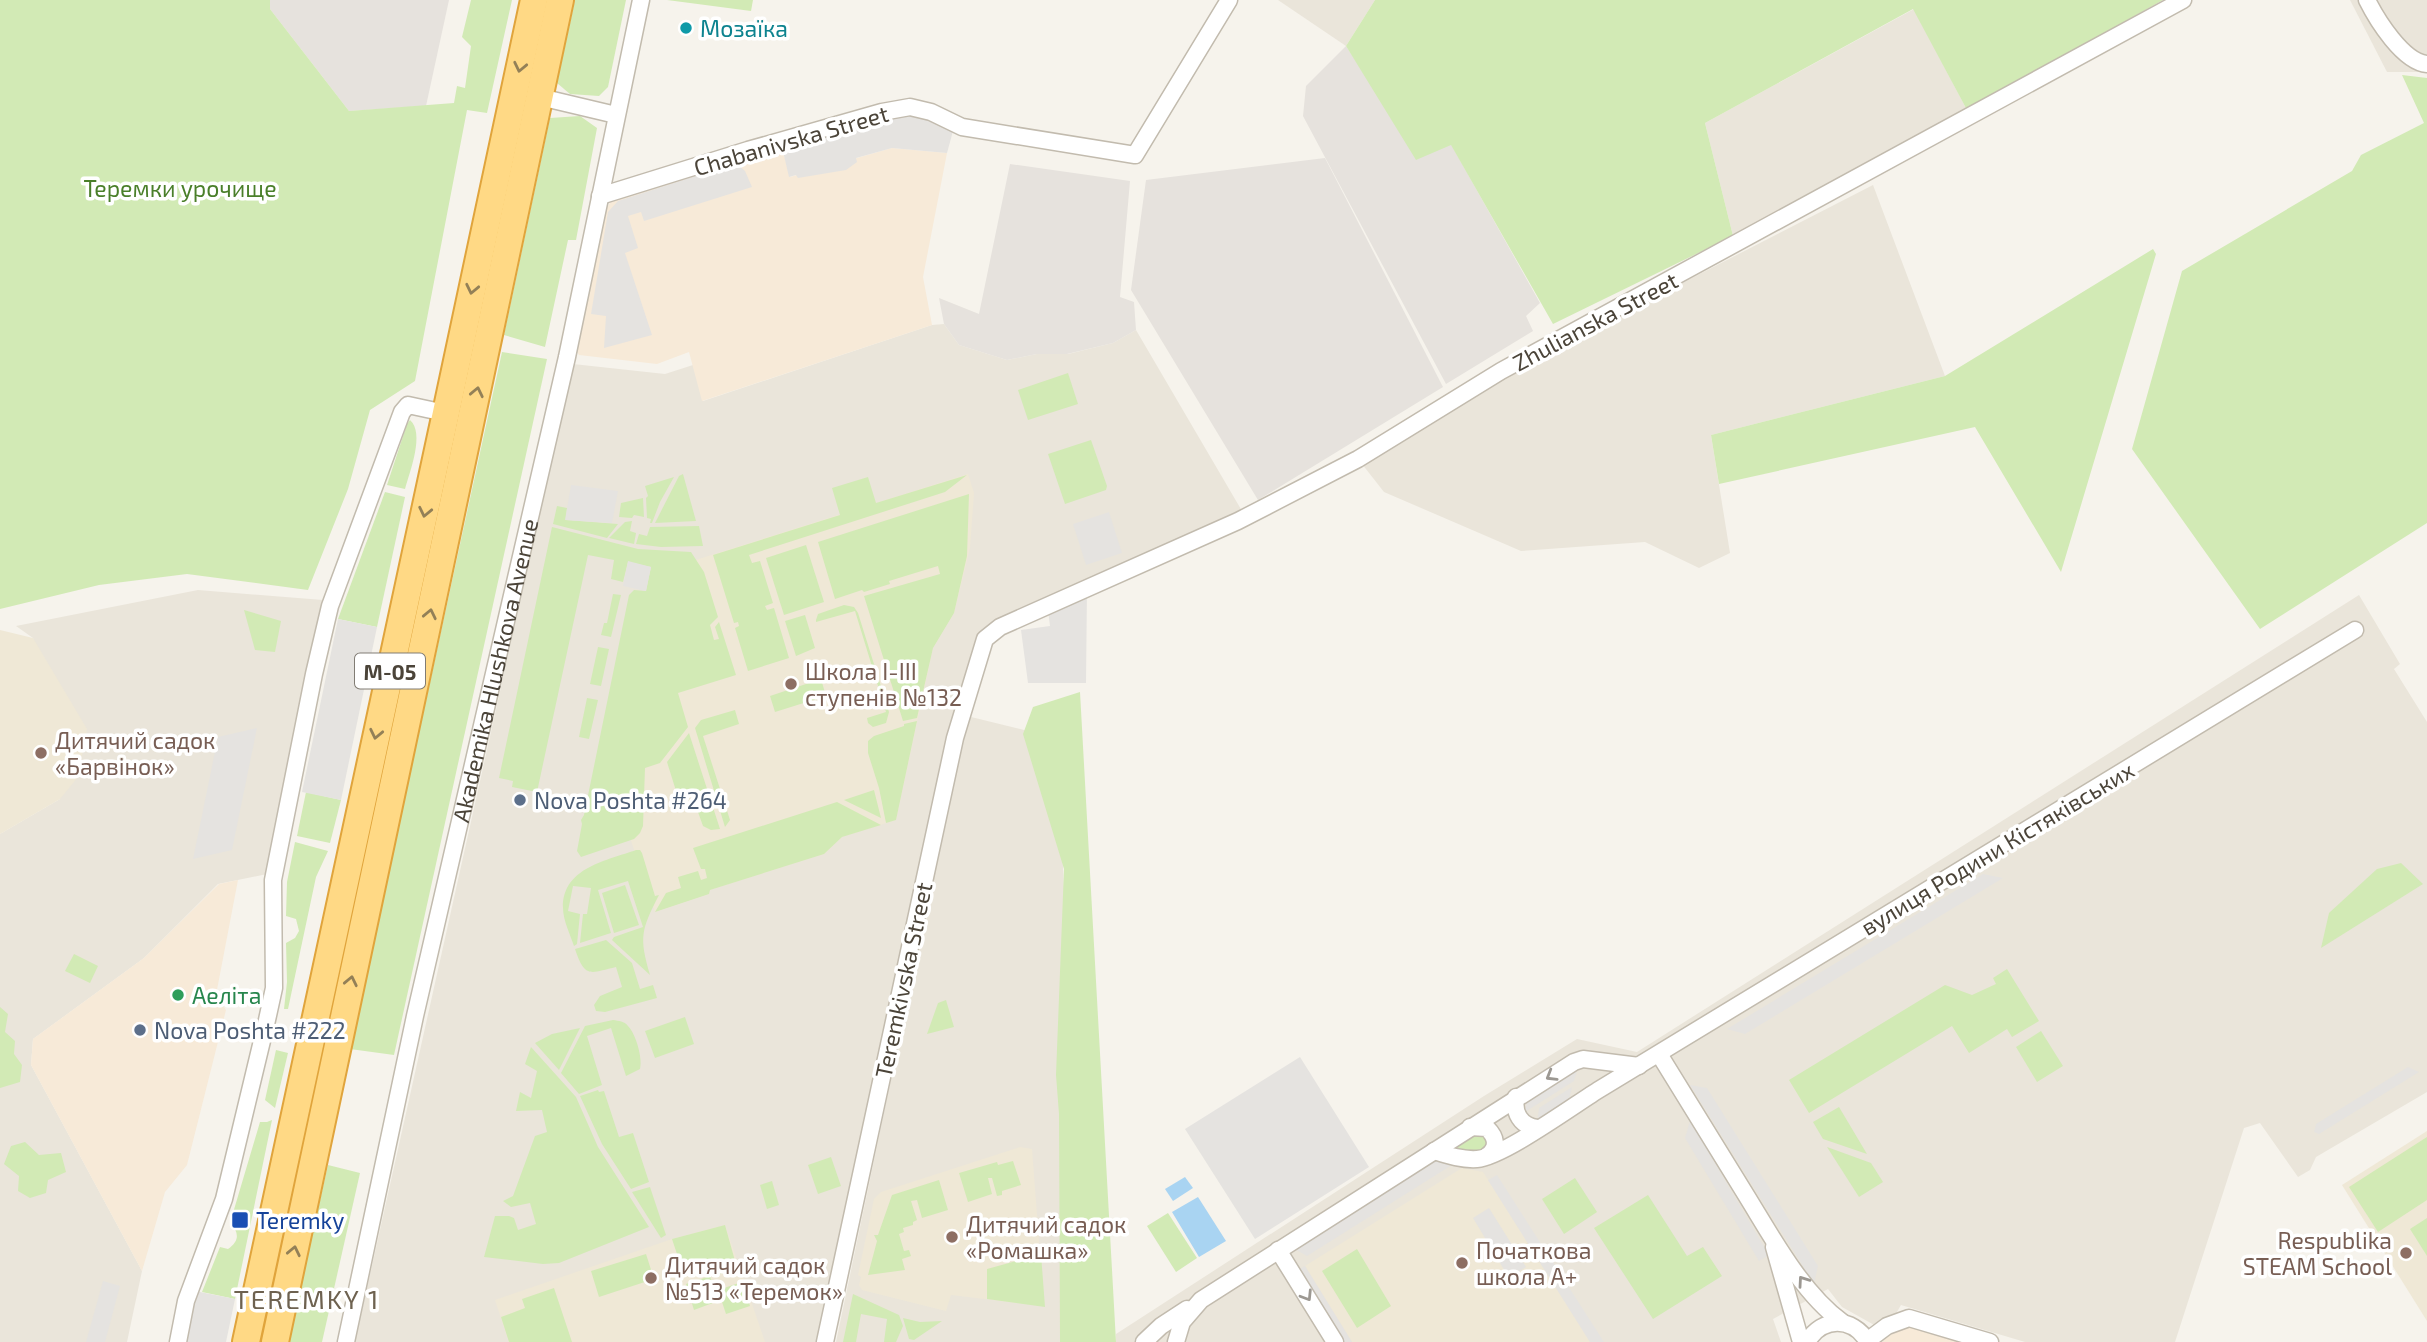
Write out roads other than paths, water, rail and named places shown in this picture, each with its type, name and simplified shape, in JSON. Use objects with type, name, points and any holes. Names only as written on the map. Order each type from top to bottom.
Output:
[{"type":"highway","name":"М-05","points":[[246,1342],[294,1107],[534,0]]},
{"type":"highway","name":"М-05","points":[[275,1342],[560,0]]},
{"type":"street","name":"Akademika Hlushkova Avenue","points":[[346,1342],[415,1016],[537,490],[641,0]]},
{"type":"street","name":"Chabanivska Street","points":[[600,196],[761,146],[881,112],[910,107],[931,112],[962,127],[1135,155],[1229,0]]},
{"type":"street","name":"Zhulianska Street","points":[[1000,627],[1238,522],[1358,459],[1501,371],[2183,0]]},
{"type":"street","points":[[2367,0],[2407,56],[2420,64],[2427,64]]},
{"type":"street","points":[[540,97],[616,116]]},
{"type":"street","points":[[178,1342],[186,1301],[223,1199],[274,988],[274,880],[330,606],[402,412],[408,405],[445,413]]},
{"type":"street","name":"Teremkivska Street","points":[[825,1342],[955,738],[985,639],[1000,627]]},
{"type":"street","name":"вулиця Родини Кістяківських","points":[[1434,1151],[1467,1158],[1487,1156],[1504,1149],[2354,630]]},
{"type":"street","points":[[1659,1054],[1771,1234],[1827,1311],[1861,1332],[1867,1341],[1887,1326],[1909,1318],[1990,1342]]},
{"type":"street","points":[[1144,1342],[1161,1326],[1574,1062],[1586,1059],[1639,1066]]},
{"type":"street","points":[[1586,1059],[1600,1068],[1603,1079],[1600,1089]]},
{"type":"street","points":[[1516,1097],[1516,1109],[1522,1122],[1537,1128]]},
{"type":"street","points":[[1470,1127],[1487,1128],[1493,1134],[1496,1142],[1487,1156]]},
{"type":"street","points":[[1771,1234],[1801,1342]]},
{"type":"street","points":[[1278,1250],[1335,1342]]},
{"type":"street","points":[[1176,1342],[1182,1322],[1201,1300]]},
{"type":"street","points":[[1807,1342],[1812,1333],[1821,1326],[1842,1322]]},
{"type":"water","points":[[1185,1177],[1193,1188],[1173,1201],[1165,1189]]},
{"type":"water","points":[[1198,1197],[1226,1241],[1199,1257],[1172,1212]]},
{"type":"place","name":"Мозаїка","points":[[686,28]]},
{"type":"place","name":"Школа І-ІІІ ступенів №132","points":[[791,684]]},
{"type":"place","name":"Дитячий садок «Барвінок»","points":[[41,753]]},
{"type":"place","name":"Nova Poshta #264","points":[[520,800]]},
{"type":"place","name":"Аеліта","points":[[178,995]]},
{"type":"place","name":"Nova Poshta #222","points":[[140,1030]]},
{"type":"place","name":"Teremky","points":[[240,1220]]},
{"type":"place","name":"Дитячий садок «Ромашка»","points":[[952,1237]]},
{"type":"place","name":"Respublika STEAM School","points":[[2406,1253]]},
{"type":"place","name":"Початкова школа А+","points":[[1462,1263]]},
{"type":"place","name":"Дитячий садок №513 «Теремок»","points":[[651,1278]]},
{"type":"district","name":"TEREMKY 1","points":[[307,1298]]},
{"type":"park label","name":"Теремки урочище","points":[[180,188]]}]
